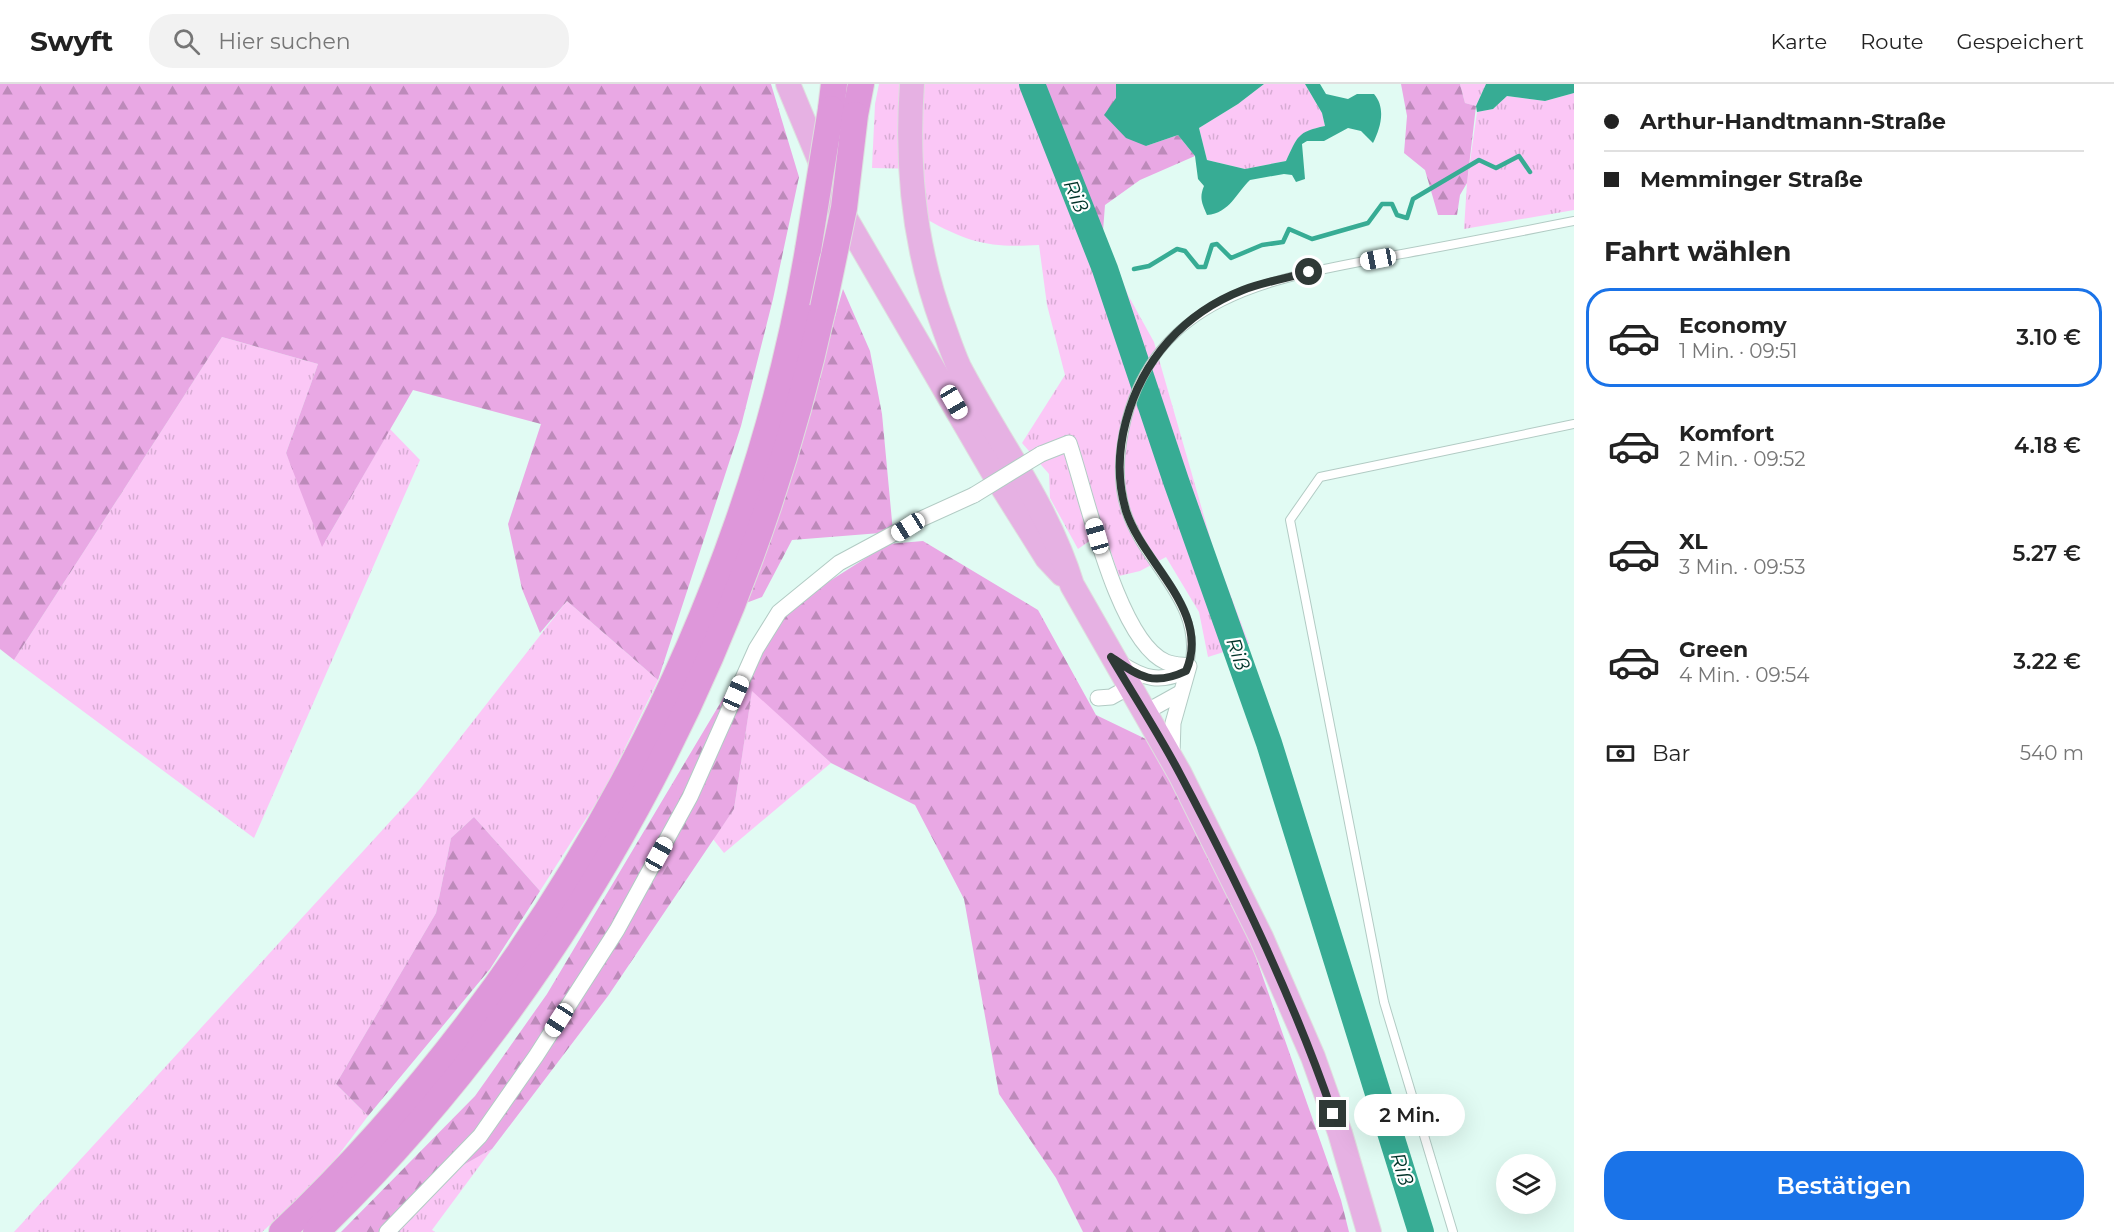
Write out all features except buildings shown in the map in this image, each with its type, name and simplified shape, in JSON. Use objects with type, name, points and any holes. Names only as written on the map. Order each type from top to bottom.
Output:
[{"type":"highway","points":[[316,1232],[353,1197],[422,1119],[496,1026],[571,917],[644,793],[707,664],[752,556],[789,444],[823,308],[844,208],[843,112],[833,84]]},
{"type":"highway","points":[[282,1232],[335,1182],[399,1110],[467,1027],[551,905],[602,821],[670,685],[729,542],[774,403],[808,250],[843,112],[856,84]]},
{"type":"highway","points":[[843,112],[861,84]]},
{"type":"main road","points":[[788,84],[840,209],[993,472],[1047,558],[1072,585]]},
{"type":"main road","points":[[912,84],[909,132],[911,190],[920,245],[936,304],[958,366],[1047,520],[1063,554],[1072,585],[1111,657],[1172,760],[1257,928],[1313,1057],[1369,1232]]},
{"type":"street","points":[[387,1232],[480,1137],[536,1056],[617,930],[690,797],[756,649],[779,612],[838,563],[919,520],[974,495],[1041,454],[1069,443],[1103,557],[1122,604],[1145,644],[1155,654],[1166,662],[1187,669]]},
{"type":"street","points":[[1111,657],[1149,679],[1162,680],[1187,669]]},
{"type":"street","points":[[1172,760],[1173,723],[1187,669]]},
{"type":"street","points":[[1098,699],[1111,697],[1129,687]]},
{"type":"street","points":[[1144,713],[1180,693]]},
{"type":"lane","points":[[1187,669],[1193,646],[1190,625],[1174,590],[1150,559],[1126,512],[1118,462],[1122,436],[1137,387],[1173,334],[1203,311],[1243,290],[1309,272],[1574,221]]},
{"type":"lane","points":[[1453,1232],[1384,1002],[1290,520],[1320,477],[1574,424]]},
{"type":"green space","points":[[0,84],[771,84],[799,177],[773,299],[741,426],[658,680],[567,601],[540,633],[522,589],[508,524],[541,424],[413,390],[322,547],[286,453],[318,364],[222,337],[14,660],[0,649]]},
{"type":"green space","points":[[879,84],[1022,84],[1085,235],[1103,231],[1128,295],[1154,342],[1214,551],[1249,644],[1208,657],[1199,612],[1166,557],[1140,571],[1119,576],[1104,531],[1078,549],[1050,498],[1049,474],[1022,443],[1065,375],[1047,305],[1039,245],[1007,246],[980,242],[955,234],[926,219],[923,169],[872,168],[875,104]]},
{"type":"green space","points":[[1022,84],[1116,84],[1116,98],[1146,146],[1178,135],[1195,156],[1140,180],[1105,205],[1103,231],[1085,235]]},
{"type":"green space","points":[[1264,84],[1305,84],[1322,113],[1325,126],[1304,133],[1293,146],[1286,161],[1245,169],[1207,160],[1199,128],[1238,104]]},
{"type":"green space","points":[[1401,84],[1460,84],[1465,103],[1476,106],[1467,183],[1460,195],[1457,215],[1438,215],[1425,170],[1404,153],[1407,116]]},
{"type":"green space","points":[[1460,84],[1486,84],[1476,106],[1465,103]]},
{"type":"green space","points":[[1574,93],[1574,210],[1464,229],[1467,183],[1477,112],[1493,109],[1507,96],[1545,101]]},
{"type":"green space","points":[[843,289],[870,351],[882,414],[893,532],[792,540],[762,597],[746,603],[801,434]]},
{"type":"green space","points":[[222,337],[318,364],[286,453],[325,542],[390,429],[420,460],[254,838],[14,660]]},
{"type":"green space","points":[[923,541],[1038,610],[1096,715],[1150,741],[1239,909],[1341,1200],[1349,1232],[1083,1232],[1056,1178],[999,1094],[964,899],[915,805],[831,763],[752,691],[734,809],[608,996],[492,1149],[429,1184],[413,1218],[397,1232],[341,1232],[475,1096],[547,994],[737,675],[795,603],[888,544]]},
{"type":"green space","points":[[567,601],[658,680],[605,789],[540,891],[474,817],[451,838],[436,913],[336,1084],[368,1116],[319,1181],[262,1232],[14,1232],[420,789]]},
{"type":"green space","points":[[752,690],[831,763],[724,853],[713,839],[734,809]]},
{"type":"green space","points":[[474,817],[540,891],[490,969],[368,1116],[336,1084],[436,913],[451,838]]},
{"type":"green space","points":[[492,1149],[432,1230],[435,1232],[397,1232],[413,1218],[429,1184]]},
{"type":"shaded area","points":[[1116,84],[1264,84],[1238,104],[1199,128],[1207,160],[1245,169],[1286,161],[1300,136],[1309,130],[1325,126],[1322,113],[1305,84],[1320,84],[1326,94],[1348,99],[1357,94],[1374,94],[1380,105],[1381,118],[1373,143],[1361,131],[1348,128],[1324,141],[1307,141],[1302,144],[1305,179],[1296,182],[1292,175],[1284,174],[1250,180],[1232,202],[1221,211],[1207,215],[1202,200],[1204,186],[1198,179],[1195,156],[1178,135],[1146,146],[1126,138],[1104,115],[1116,98]]},
{"type":"shaded area","points":[[1486,84],[1574,84],[1574,93],[1545,101],[1507,96],[1493,109],[1477,112],[1476,106]]},
{"type":"waterway","name":"Riß","points":[[1032,84],[1105,269],[1176,481],[1269,743],[1421,1232]]},
{"type":"waterway","points":[[1134,269],[1149,266],[1177,249],[1185,251],[1198,267],[1205,267],[1212,245],[1217,244],[1231,258],[1262,245],[1283,242],[1289,229],[1312,239],[1368,223],[1382,204],[1392,204],[1397,215],[1407,218],[1413,199],[1479,160],[1496,168],[1519,156],[1530,172]]},
{"type":"route","points":[[1309,272],[1243,290],[1203,311],[1173,334],[1148,367],[1137,387],[1129,408],[1118,462],[1126,512],[1150,559],[1174,590],[1190,625],[1193,646],[1186,671],[1162,680],[1149,679],[1136,674],[1111,657],[1180,774],[1254,922],[1313,1057],[1333,1114]]}]
